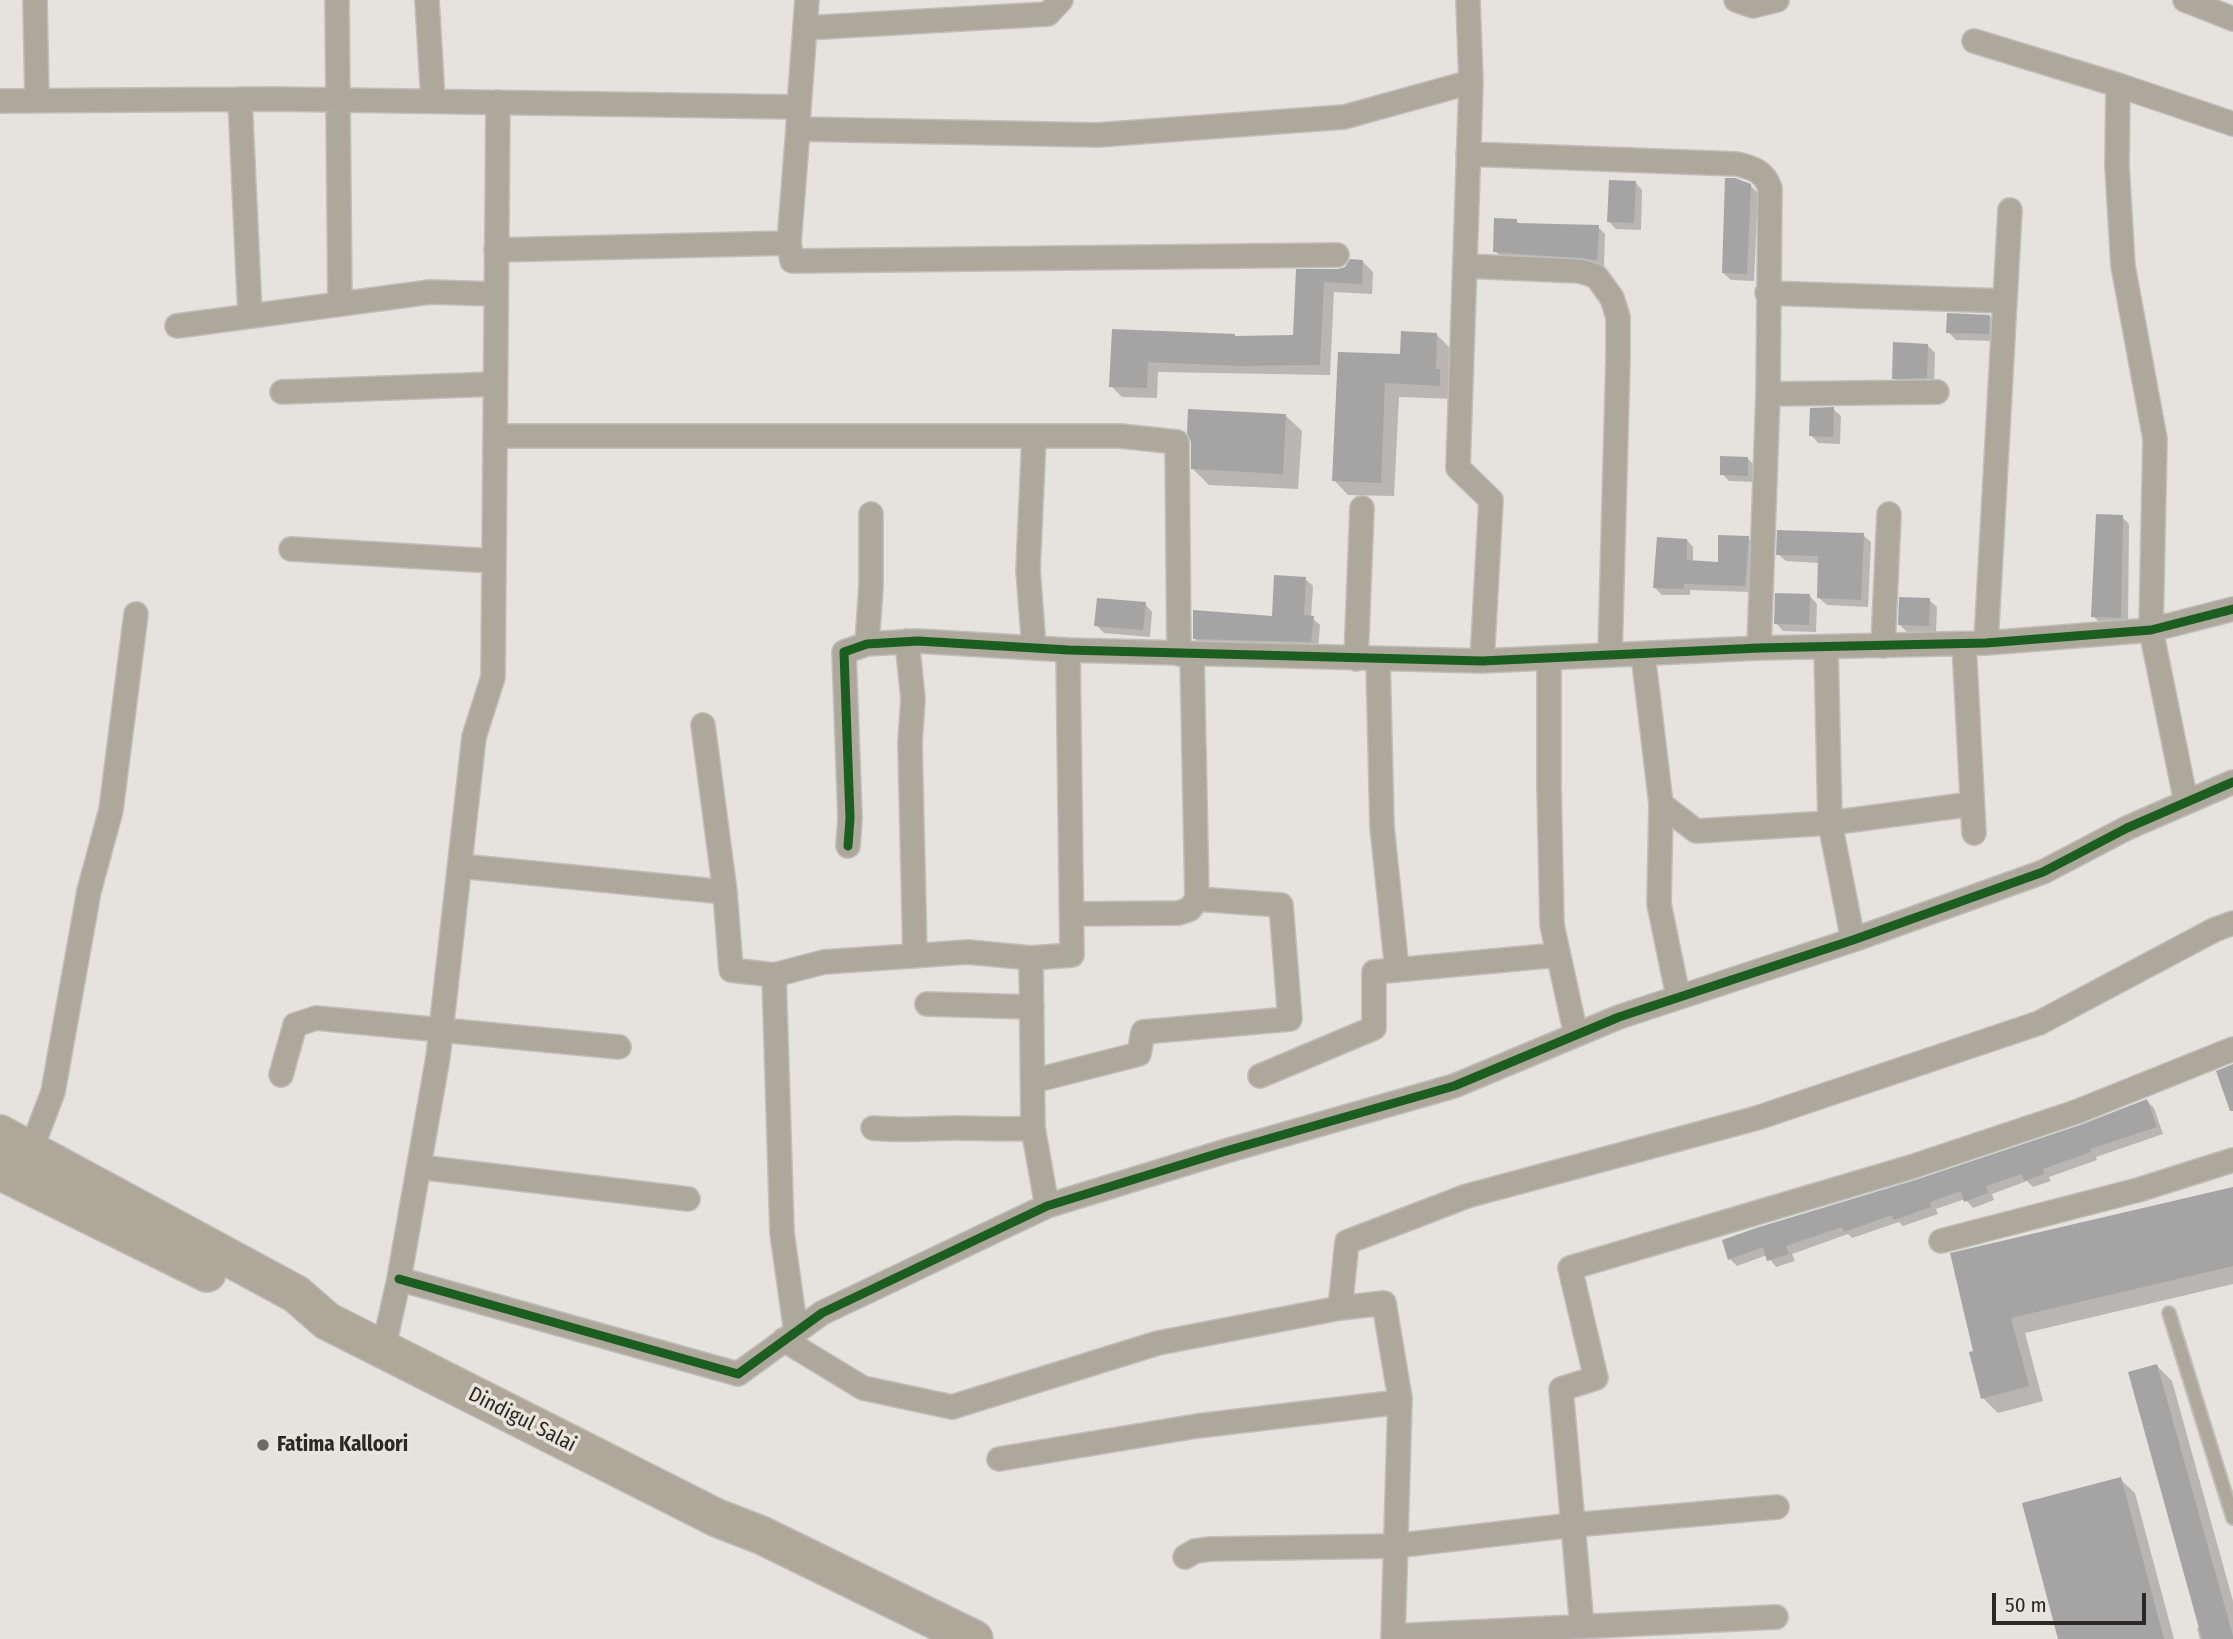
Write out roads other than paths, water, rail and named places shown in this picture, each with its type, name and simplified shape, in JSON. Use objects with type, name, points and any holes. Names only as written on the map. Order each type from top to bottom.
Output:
[{"type":"main road","name":"Dindigul Salai","points":[[15,1142],[296,1294],[327,1321],[717,1518],[761,1535],[974,1639]]},
{"type":"main road","name":"Dindigul Salai","points":[[0,1171],[290,1313],[327,1321]]},
{"type":"main road","name":"Dindigul Salai","points":[[717,1518],[754,1556],[923,1639]]},
{"type":"street","points":[[35,0],[37,100]]},
{"type":"street","points":[[337,0],[340,304]]},
{"type":"street","points":[[427,0],[433,101]]},
{"type":"street","points":[[807,0],[789,243],[792,261],[1338,255]]},
{"type":"street","points":[[805,28],[1048,14],[1061,0]]},
{"type":"street","points":[[1468,0],[1471,82],[1458,468],[1491,500],[1482,661]]},
{"type":"street","points":[[1736,0],[1754,6],[1777,0]]},
{"type":"street","points":[[2185,0],[2233,19]]},
{"type":"street","points":[[1974,41],[2233,124]]},
{"type":"street","points":[[0,101],[240,99],[498,102],[1097,135],[1344,117],[1471,82]]},
{"type":"street","points":[[2118,85],[2117,166],[2123,266],[2155,439],[2151,630],[2186,803]]},
{"type":"street","points":[[240,99],[250,316]]},
{"type":"street","points":[[383,1350],[399,1279],[442,1028],[474,737],[493,677],[498,102]]},
{"type":"street","points":[[1468,154],[1737,163],[1757,170],[1766,178],[1770,188],[1768,394],[1759,648]]},
{"type":"street","points":[[1974,833],[1972,804],[1975,644],[2006,301],[2010,210]]},
{"type":"street","points":[[496,250],[789,243]]},
{"type":"street","points":[[1465,266],[1580,271],[1596,276],[1612,298],[1618,317],[1618,358],[1610,655]]},
{"type":"street","points":[[177,326],[430,292],[496,294]]},
{"type":"street","points":[[1767,293],[2006,301]]},
{"type":"street","points":[[282,392],[495,384]]},
{"type":"street","points":[[1768,394],[1937,391]]},
{"type":"street","points":[[495,436],[1120,436],[1177,442],[1197,899],[1190,909],[1179,913],[1072,914]]},
{"type":"street","points":[[1034,436],[1028,570],[1034,648]]},
{"type":"street","points":[[1362,508],[1367,659],[1397,970]]},
{"type":"street","points":[[867,644],[872,586],[871,514]]},
{"type":"street","points":[[1883,646],[1889,514]]},
{"type":"street","points":[[291,550],[494,561]]},
{"type":"street","points":[[848,846],[850,818],[844,652],[867,644],[907,641],[1068,650],[1482,661],[1759,648],[1975,644],[2151,630],[2233,609]]},
{"type":"street","points":[[15,1142],[53,1092],[89,891],[111,810],[136,614]]},
{"type":"street","points":[[907,641],[912,699],[915,956]]},
{"type":"street","points":[[1826,647],[1830,823],[1853,940]]},
{"type":"street","points":[[703,725],[725,892],[731,970],[774,975],[824,962],[968,952],[1031,958],[1072,955],[1068,650]]},
{"type":"street","points":[[1643,654],[1661,804],[1660,904],[1678,996]]},
{"type":"street","points":[[1549,658],[1552,925],[1576,1035]]},
{"type":"street","points":[[399,1279],[738,1374],[822,1313],[1047,1206],[1226,1151],[1454,1086],[1678,996],[1853,940],[2043,872],[2127,828],[2233,782]]},
{"type":"street","points":[[1661,804],[1696,831],[1830,823],[1972,804]]},
{"type":"street","points":[[460,866],[725,892]]},
{"type":"street","points":[[1033,1081],[1139,1054],[1143,1032],[1290,1019],[1281,905],[1197,899]]},
{"type":"street","points":[[1340,1308],[1347,1242],[1466,1196],[1757,1118],[2039,1023],[2214,930],[2233,923]]},
{"type":"street","points":[[1260,1076],[1374,1028],[1374,972],[1558,955]]},
{"type":"street","points":[[1031,958],[1033,1128],[1047,1206]]},
{"type":"street","points":[[774,975],[782,1233],[790,1336]]},
{"type":"street","points":[[927,1004],[1032,1007]]},
{"type":"street","points":[[281,1075],[295,1025],[306,1020],[328,1018],[619,1047]]},
{"type":"street","points":[[1582,1627],[1561,1389],[1596,1378],[1570,1268],[1911,1167],[2076,1112],[2233,1049]]},
{"type":"street","points":[[873,1128],[1000,1131],[1033,1128]]},
{"type":"street","points":[[1941,1241],[2138,1190],[2233,1160]]},
{"type":"street","points":[[419,1167],[688,1199]]},
{"type":"street","points":[[790,1336],[863,1388],[952,1407],[1158,1343],[1340,1308],[1384,1303],[1400,1402],[1393,1637],[1776,1617]]},
{"type":"street","points":[[999,1459],[1197,1426],[1400,1402]]},
{"type":"street","points":[[1185,1558],[1195,1551],[1211,1549],[1394,1546],[1573,1525],[1777,1507]]},
{"type":"lane","points":[[2169,1313],[2233,1518]]},
{"type":"place","name":"Fatima Kalloori","points":[[263,1445]]}]
